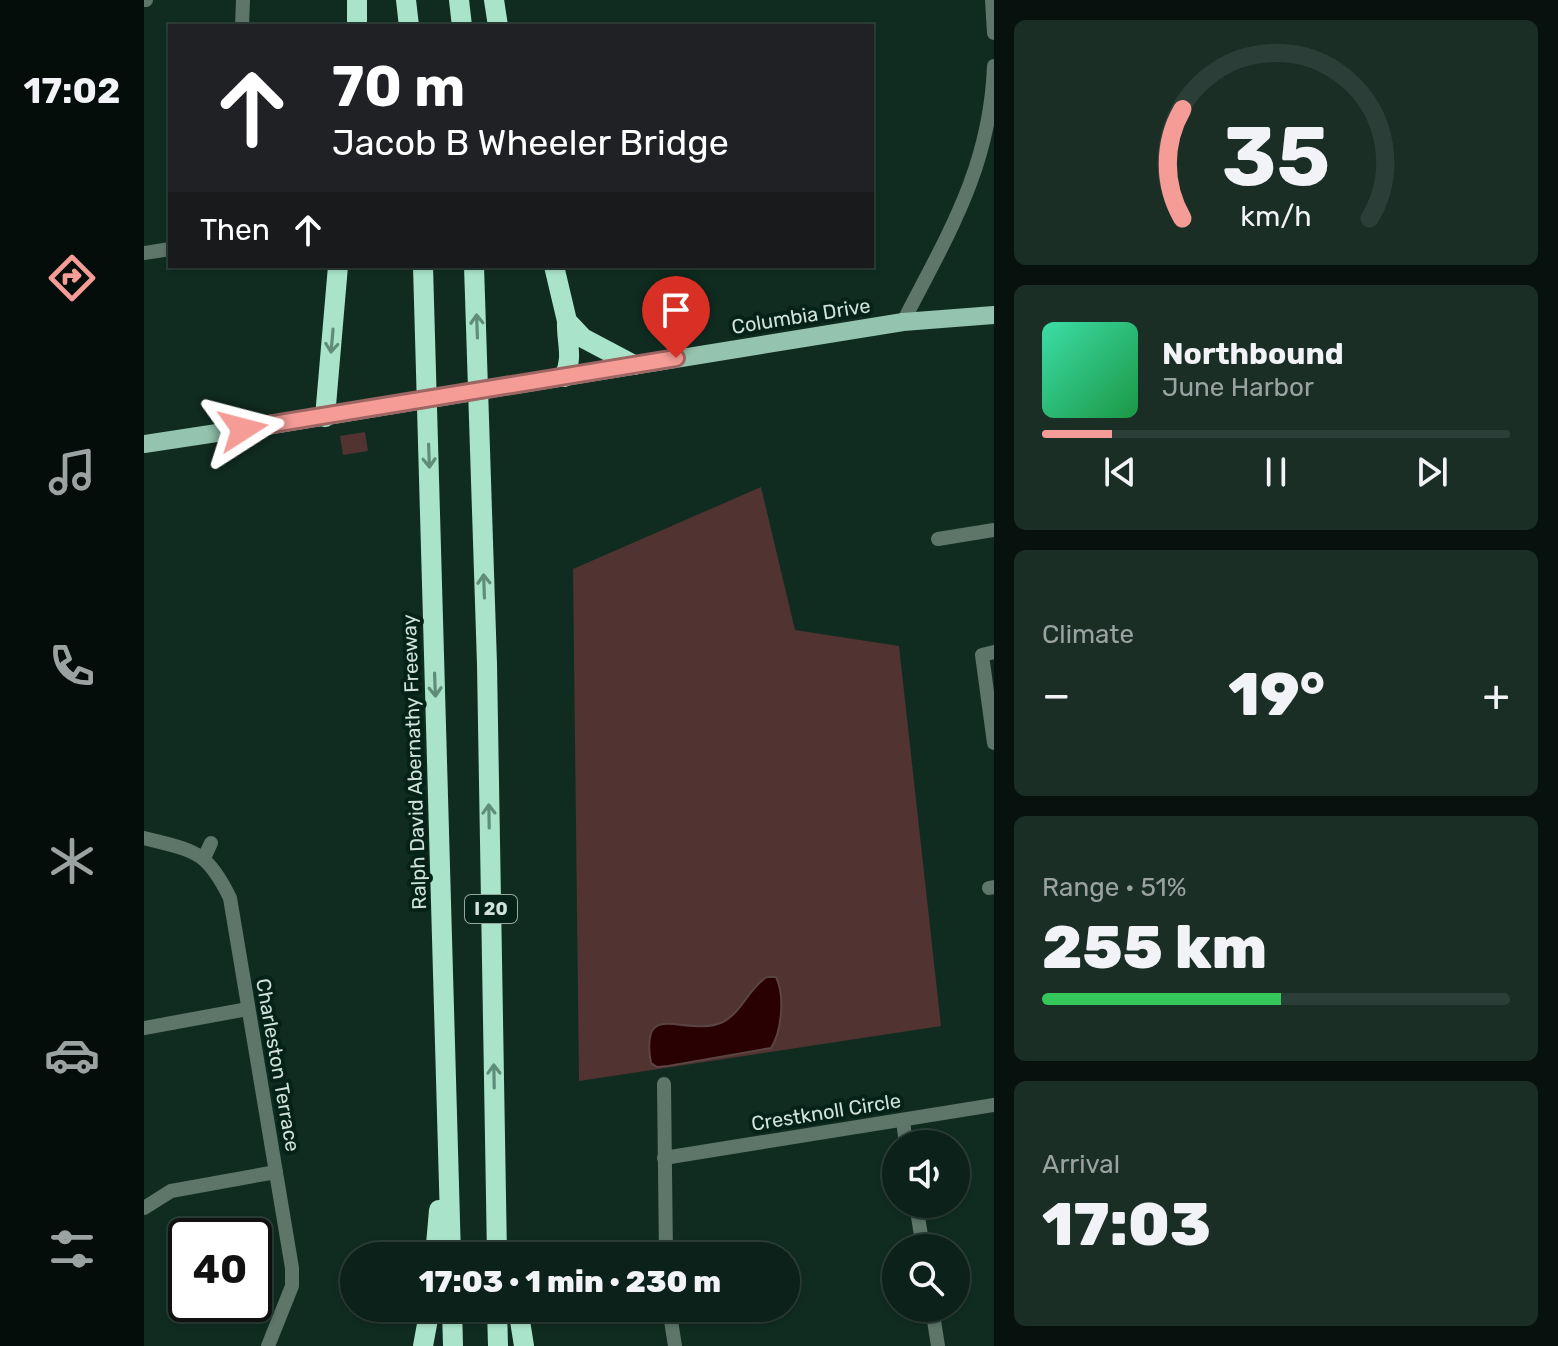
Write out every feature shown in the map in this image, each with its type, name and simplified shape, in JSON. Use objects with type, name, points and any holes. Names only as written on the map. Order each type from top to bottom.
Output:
[{"type":"highway","points":[[357,0],[357,24]]},
{"type":"highway","points":[[406,0],[409,24]]},
{"type":"highway","points":[[459,0],[462,24]]},
{"type":"highway","points":[[494,0],[498,24]]},
{"type":"highway","points":[[325,417],[338,268]]},
{"type":"highway","name":"Ralph David Abernathy Freeway","points":[[423,268],[451,1242]]},
{"type":"highway","name":"I 20","points":[[474,268],[487,680],[497,1242]]},
{"type":"highway","points":[[554,268],[571,352],[564,377]]},
{"type":"highway","points":[[567,321],[583,338],[634,365]]},
{"type":"highway","points":[[436,1242],[441,902]]},
{"type":"highway","points":[[495,1154],[508,1242]]},
{"type":"highway","points":[[423,1346],[427,1322]]},
{"type":"highway","points":[[452,1322],[453,1346]]},
{"type":"highway","points":[[497,1322],[498,1346]]},
{"type":"highway","points":[[520,1322],[524,1346]]},
{"type":"main road","name":"Columbia Drive","points":[[325,417],[903,322],[994,315]]},
{"type":"main road","points":[[144,444],[325,417]]},
{"type":"street","points":[[242,24],[243,0]]},
{"type":"street","points":[[992,0],[994,33]]},
{"type":"street","points":[[903,322],[969,191],[984,146],[993,100],[994,66]]},
{"type":"street","points":[[144,253],[168,249]]},
{"type":"street","points":[[938,539],[994,530]]},
{"type":"street","points":[[994,652],[982,655],[994,743]]},
{"type":"street","points":[[144,838],[193,851],[204,858],[211,843]]},
{"type":"street","name":"Charleston Terrace","points":[[204,858],[230,898],[292,1268],[292,1286],[268,1346]]},
{"type":"street","points":[[144,1028],[248,1009]]},
{"type":"street","points":[[664,1084],[666,1242]]},
{"type":"street","name":"Crestknoll Circle","points":[[664,1158],[994,1105]]},
{"type":"street","points":[[903,1121],[904,1130]]},
{"type":"street","points":[[144,1208],[171,1191],[276,1172]]},
{"type":"street","points":[[671,1322],[675,1346]]},
{"type":"street","points":[[934,1322],[938,1346]]},
{"type":"shaded area","points":[[365,432],[368,451],[343,455],[340,436]]},
{"type":"shaded area","points":[[761,487],[795,630],[899,646],[941,1026],[579,1081],[573,569]]},
{"type":"shaded area","points":[[767,977],[776,977],[781,1003],[778,1032],[771,1048],[668,1066],[657,1067],[651,1063],[649,1043],[652,1031],[659,1025],[709,1026],[723,1022]]},
{"type":"route","points":[[243,429],[676,358]]}]
